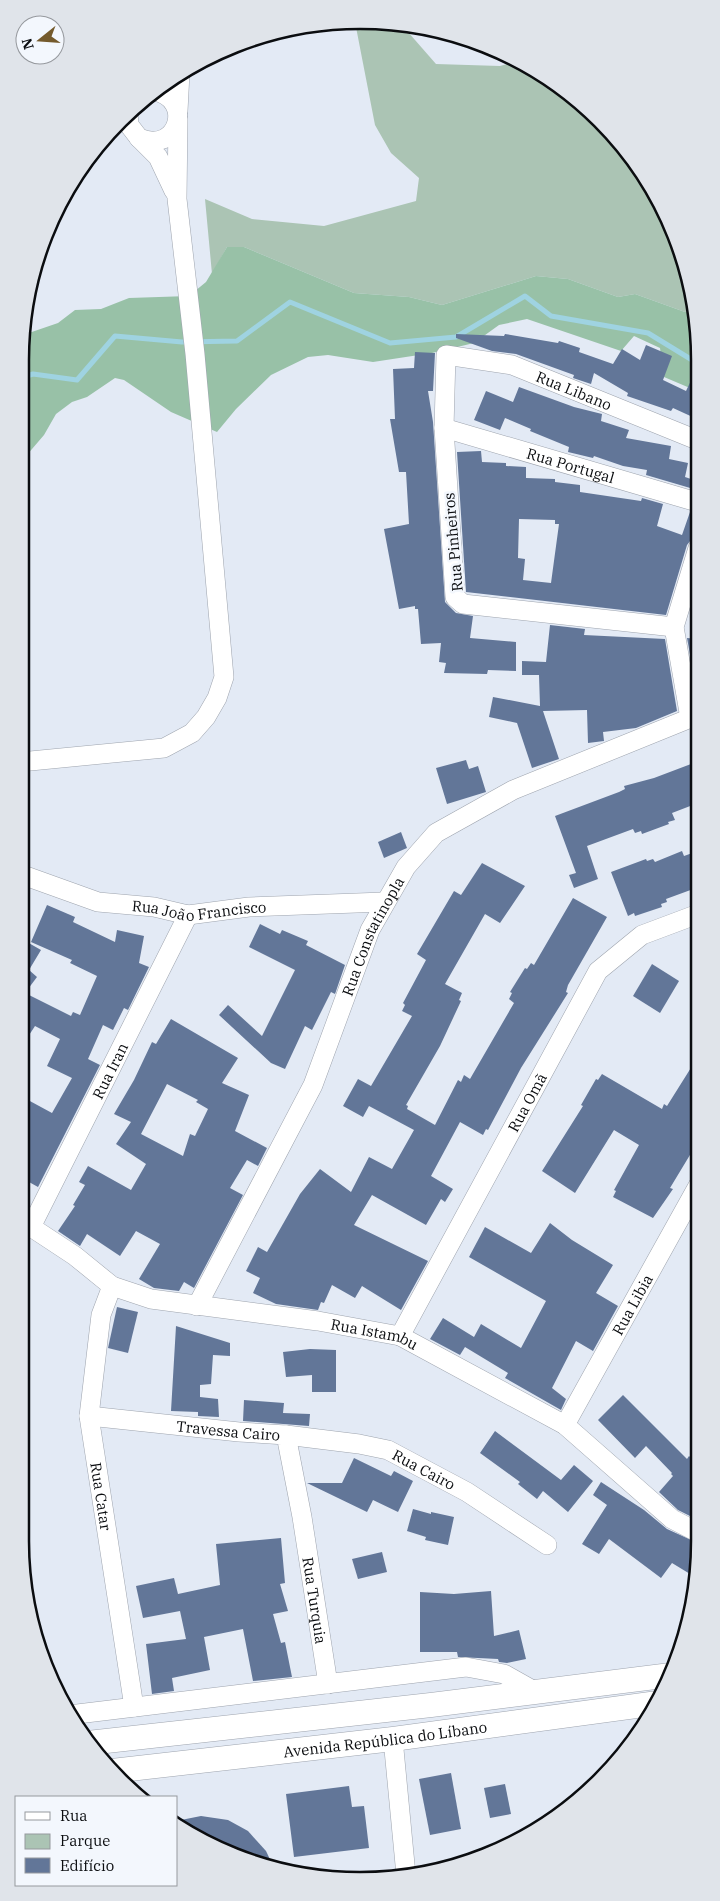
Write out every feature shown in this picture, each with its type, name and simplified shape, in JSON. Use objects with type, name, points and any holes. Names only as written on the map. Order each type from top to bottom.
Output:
[{"type":"main road","name":"Avenida República do Líbano","points":[[96,1742],[662,1676]]},
{"type":"main road","name":"Avenida República do Líbano","points":[[121,1770],[393,1738],[648,1704]]},
{"type":"street","points":[[29,761],[164,748],[192,733],[206,717],[217,698],[224,678],[195,354],[177,199],[180,83]]},
{"type":"street","points":[[123,129],[147,142],[164,140],[171,134],[178,115],[169,97],[162,94]]},
{"type":"street","points":[[129,123],[139,138],[158,157],[177,199]]},
{"type":"street","name":"Rua Pinheiros","points":[[446,355],[444,428],[455,597],[463,604],[674,626]]},
{"type":"street","name":"Rua Libano","points":[[446,355],[512,365],[691,438]]},
{"type":"street","name":"Rua Portugal","points":[[444,428],[691,500]]},
{"type":"street","points":[[691,571],[674,626],[691,702]]},
{"type":"street","name":"Rua Constatinopla","points":[[197,1306],[313,1085],[370,930],[384,902],[406,867],[436,833],[513,790],[691,717]]},
{"type":"street","name":"Rua João Francisco","points":[[29,877],[98,902],[154,908],[188,915],[249,907],[384,902]]},
{"type":"street","name":"Rua Iran","points":[[29,1218],[188,915]]},
{"type":"street","name":"Rua Omã","points":[[400,1336],[598,971],[642,935],[691,917]]},
{"type":"street","name":"Rua Libia","points":[[565,1425],[691,1198]]},
{"type":"street","name":"Rua Istambu","points":[[29,1226],[75,1256],[112,1286],[151,1299],[318,1321],[400,1336],[565,1425],[672,1519],[691,1527]]},
{"type":"street","name":"Rua Catar","points":[[112,1286],[101,1315],[89,1416],[134,1707]]},
{"type":"street","name":"Travessa Cairo","points":[[89,1416],[239,1432],[286,1435],[302,1517]]},
{"type":"street","name":"Rua Cairo","points":[[286,1435],[359,1444],[388,1450],[466,1492],[547,1545]]},
{"type":"street","name":"Rua Turquia","points":[[302,1517],[328,1684]]},
{"type":"street","points":[[78,1715],[466,1667],[504,1674],[536,1692]]},
{"type":"street","points":[[393,1738],[405,1869]]},
{"type":"green space","points":[[356,29],[382,29],[409,33],[436,64],[500,66],[508,64],[526,73],[562,97],[578,111],[623,158],[647,194],[666,233],[680,274],[687,311],[685,312],[635,294],[618,297],[568,279],[536,276],[442,305],[409,297],[354,293],[244,247],[227,247],[212,274],[205,199],[252,219],[324,226],[416,201],[419,178],[391,153],[375,125]]},
{"type":"green space","points":[[227,247],[244,247],[354,293],[409,297],[442,305],[536,276],[568,279],[618,297],[635,294],[685,312],[687,311],[691,338],[691,388],[664,377],[660,348],[634,336],[621,351],[527,319],[499,325],[474,343],[432,353],[373,362],[328,355],[308,357],[271,375],[236,409],[217,432],[171,412],[124,380],[115,378],[87,397],[72,402],[56,414],[44,435],[29,452],[30,333],[58,323],[75,310],[101,309],[129,298],[189,296],[206,282]]},
{"type":"building","points":[[456,334],[504,336],[505,334],[558,343],[559,341],[580,348],[579,352],[613,364],[622,349],[640,360],[646,345],[672,356],[663,380],[686,391],[691,381],[691,416],[673,408],[671,411],[627,396],[628,393],[594,373],[591,384],[573,378],[574,375],[516,354],[492,351],[456,338]]},
{"type":"building","points":[[415,352],[435,353],[433,391],[428,391],[433,422],[445,602],[456,613],[473,616],[470,638],[516,642],[516,671],[488,670],[487,674],[444,673],[446,663],[439,662],[441,643],[421,644],[418,609],[415,609],[415,606],[399,609],[384,529],[409,524],[406,472],[399,472],[390,419],[395,419],[393,369],[414,368]]},
{"type":"building","points":[[519,387],[574,407],[602,414],[601,421],[629,430],[626,438],[671,446],[669,459],[688,463],[685,477],[691,479],[691,488],[646,475],[647,470],[623,466],[594,456],[593,458],[568,452],[569,447],[530,431],[531,429],[505,418],[500,430],[474,420],[486,391],[513,402]]},
{"type":"building","points":[[481,451],[482,462],[506,463],[506,466],[526,467],[526,478],[555,479],[555,482],[580,485],[580,492],[641,501],[642,498],[663,504],[657,526],[682,535],[691,512],[691,540],[687,545],[666,615],[466,592],[457,452]],"holes":[[[519,519],[555,520],[555,524],[559,524],[551,583],[523,580],[525,559],[518,558]]]},
{"type":"building","points":[[550,625],[585,629],[584,635],[665,639],[677,711],[636,728],[603,732],[604,741],[588,743],[587,710],[543,711],[559,759],[532,768],[517,723],[489,717],[493,697],[540,706],[539,675],[522,675],[522,661],[546,662]]},
{"type":"building","points":[[687,638],[691,638],[691,660]]},
{"type":"building","points":[[466,760],[469,769],[478,766],[486,792],[447,804],[436,768]]},
{"type":"building","points":[[691,764],[691,806],[672,813],[675,820],[668,822],[669,824],[642,834],[641,831],[635,833],[633,829],[587,846],[598,879],[574,888],[569,875],[576,873],[555,816],[619,792],[625,789],[624,786],[654,778]]},
{"type":"building","points":[[401,832],[407,848],[384,858],[378,842]]},
{"type":"building","points":[[682,851],[684,856],[691,854],[691,890],[666,899],[667,902],[661,904],[662,907],[635,916],[634,913],[628,916],[611,872],[646,859],[647,861],[653,859],[655,862]]},
{"type":"building","points":[[482,863],[525,886],[500,923],[485,914],[445,984],[462,993],[459,1000],[461,1001],[440,1046],[406,1105],[408,1106],[407,1109],[435,1125],[458,1080],[461,1082],[464,1075],[470,1079],[514,1003],[509,999],[512,993],[510,992],[525,968],[527,969],[531,963],[534,965],[573,898],[607,917],[568,985],[566,992],[568,993],[521,1068],[488,1130],[486,1129],[483,1135],[460,1122],[431,1176],[453,1189],[445,1202],[441,1199],[426,1225],[372,1195],[354,1225],[428,1261],[401,1310],[362,1286],[355,1298],[332,1285],[324,1303],[321,1302],[318,1310],[276,1304],[253,1293],[260,1278],[246,1271],[258,1247],[267,1252],[300,1194],[320,1169],[351,1192],[369,1157],[392,1169],[414,1130],[369,1106],[363,1117],[343,1106],[358,1079],[371,1086],[412,1016],[402,1011],[405,1005],[403,1003],[426,960],[417,954],[454,891],[461,895]]},
{"type":"building","points":[[47,905],[75,917],[73,922],[115,942],[117,930],[144,936],[139,963],[149,967],[128,1010],[124,1008],[113,1030],[103,1025],[88,1059],[100,1065],[38,1187],[29,1182],[29,1101],[52,1113],[72,1078],[47,1066],[60,1039],[35,1026],[29,1035],[29,995],[71,1016],[73,1012],[80,1015],[97,976],[70,963],[72,960],[31,942]]},
{"type":"building","points":[[260,924],[280,934],[282,930],[308,941],[306,945],[345,965],[335,994],[331,992],[312,1030],[305,1026],[285,1069],[271,1063],[219,1015],[228,1005],[262,1036],[295,970],[249,947]]},
{"type":"building","points":[[29,943],[41,950],[29,970]]},
{"type":"building","points":[[652,964],[679,981],[660,1013],[633,996]]},
{"type":"building","points":[[29,970],[37,977],[29,988]]},
{"type":"building","points":[[171,1019],[238,1058],[222,1083],[249,1095],[235,1131],[267,1148],[258,1166],[247,1160],[230,1188],[243,1195],[194,1288],[184,1282],[179,1291],[154,1288],[139,1279],[160,1244],[136,1231],[120,1256],[87,1234],[80,1246],[58,1231],[75,1206],[73,1205],[85,1185],[79,1182],[88,1166],[131,1190],[146,1164],[116,1144],[131,1122],[114,1114],[134,1080],[152,1042],[156,1044]],"holes":[[[167,1084],[198,1100],[196,1102],[208,1109],[195,1136],[190,1134],[183,1156],[141,1134]]]},
{"type":"building","points":[[691,1068],[691,1153],[670,1188],[673,1189],[653,1218],[613,1197],[616,1191],[614,1190],[639,1145],[614,1130],[575,1193],[542,1171],[583,1106],[581,1105],[596,1079],[598,1080],[602,1074],[662,1109],[664,1104],[667,1106]]},
{"type":"building","points":[[550,1223],[572,1240],[613,1265],[596,1293],[618,1306],[593,1351],[576,1341],[552,1388],[566,1399],[561,1410],[505,1378],[508,1373],[465,1347],[460,1355],[430,1339],[443,1318],[474,1337],[481,1324],[521,1348],[546,1301],[469,1257],[485,1227],[531,1253]]},
{"type":"building","points":[[117,1307],[138,1312],[128,1353],[108,1348]]},
{"type":"building","points":[[176,1326],[230,1343],[230,1356],[213,1355],[211,1384],[200,1385],[200,1397],[218,1399],[219,1417],[198,1416],[198,1412],[171,1411]]},
{"type":"building","points":[[310,1349],[336,1350],[336,1392],[312,1392],[312,1375],[286,1377],[283,1352]]},
{"type":"building","points":[[623,1395],[687,1459],[689,1456],[691,1458],[691,1516],[678,1510],[659,1492],[673,1476],[646,1446],[635,1458],[598,1420]]},
{"type":"building","points":[[244,1400],[284,1403],[283,1413],[310,1414],[309,1426],[243,1421]]},
{"type":"building","points":[[495,1431],[561,1480],[574,1465],[593,1481],[568,1512],[543,1491],[537,1499],[518,1484],[520,1482],[480,1453]]},
{"type":"building","points":[[354,1458],[391,1476],[394,1471],[413,1481],[398,1512],[373,1500],[367,1512],[307,1483],[342,1483]]},
{"type":"building","points":[[601,1482],[644,1510],[667,1529],[691,1540],[689,1574],[672,1563],[661,1578],[609,1539],[599,1554],[582,1544],[607,1505],[593,1495]]},
{"type":"building","points":[[413,1509],[454,1517],[448,1545],[425,1540],[426,1537],[407,1531]]},
{"type":"building","points":[[281,1538],[285,1583],[280,1584],[288,1611],[273,1614],[281,1643],[285,1642],[292,1677],[253,1681],[243,1629],[204,1637],[210,1670],[172,1678],[174,1691],[152,1694],[146,1644],[186,1639],[180,1611],[143,1618],[136,1586],[174,1578],[178,1594],[220,1585],[216,1544]]},
{"type":"building","points":[[382,1552],[387,1572],[358,1579],[352,1559]]},
{"type":"building","points":[[491,1591],[494,1636],[519,1630],[526,1659],[507,1663],[499,1662],[498,1659],[458,1657],[457,1652],[420,1652],[420,1592],[454,1594]]},
{"type":"building","points":[[451,1773],[461,1829],[430,1835],[419,1779]]},
{"type":"building","points":[[505,1784],[511,1814],[490,1818],[484,1788]]},
{"type":"building","points":[[349,1786],[352,1807],[364,1806],[369,1848],[294,1857],[286,1794]]},
{"type":"building","points":[[201,1816],[228,1820],[248,1831],[266,1851],[270,1860],[213,1838],[182,1820]]},
{"type":"waterway","points":[[29,375],[33,374],[77,380],[115,336],[182,342],[237,341],[290,302],[390,343],[456,337],[525,296],[551,316],[648,333],[691,359]]}]
